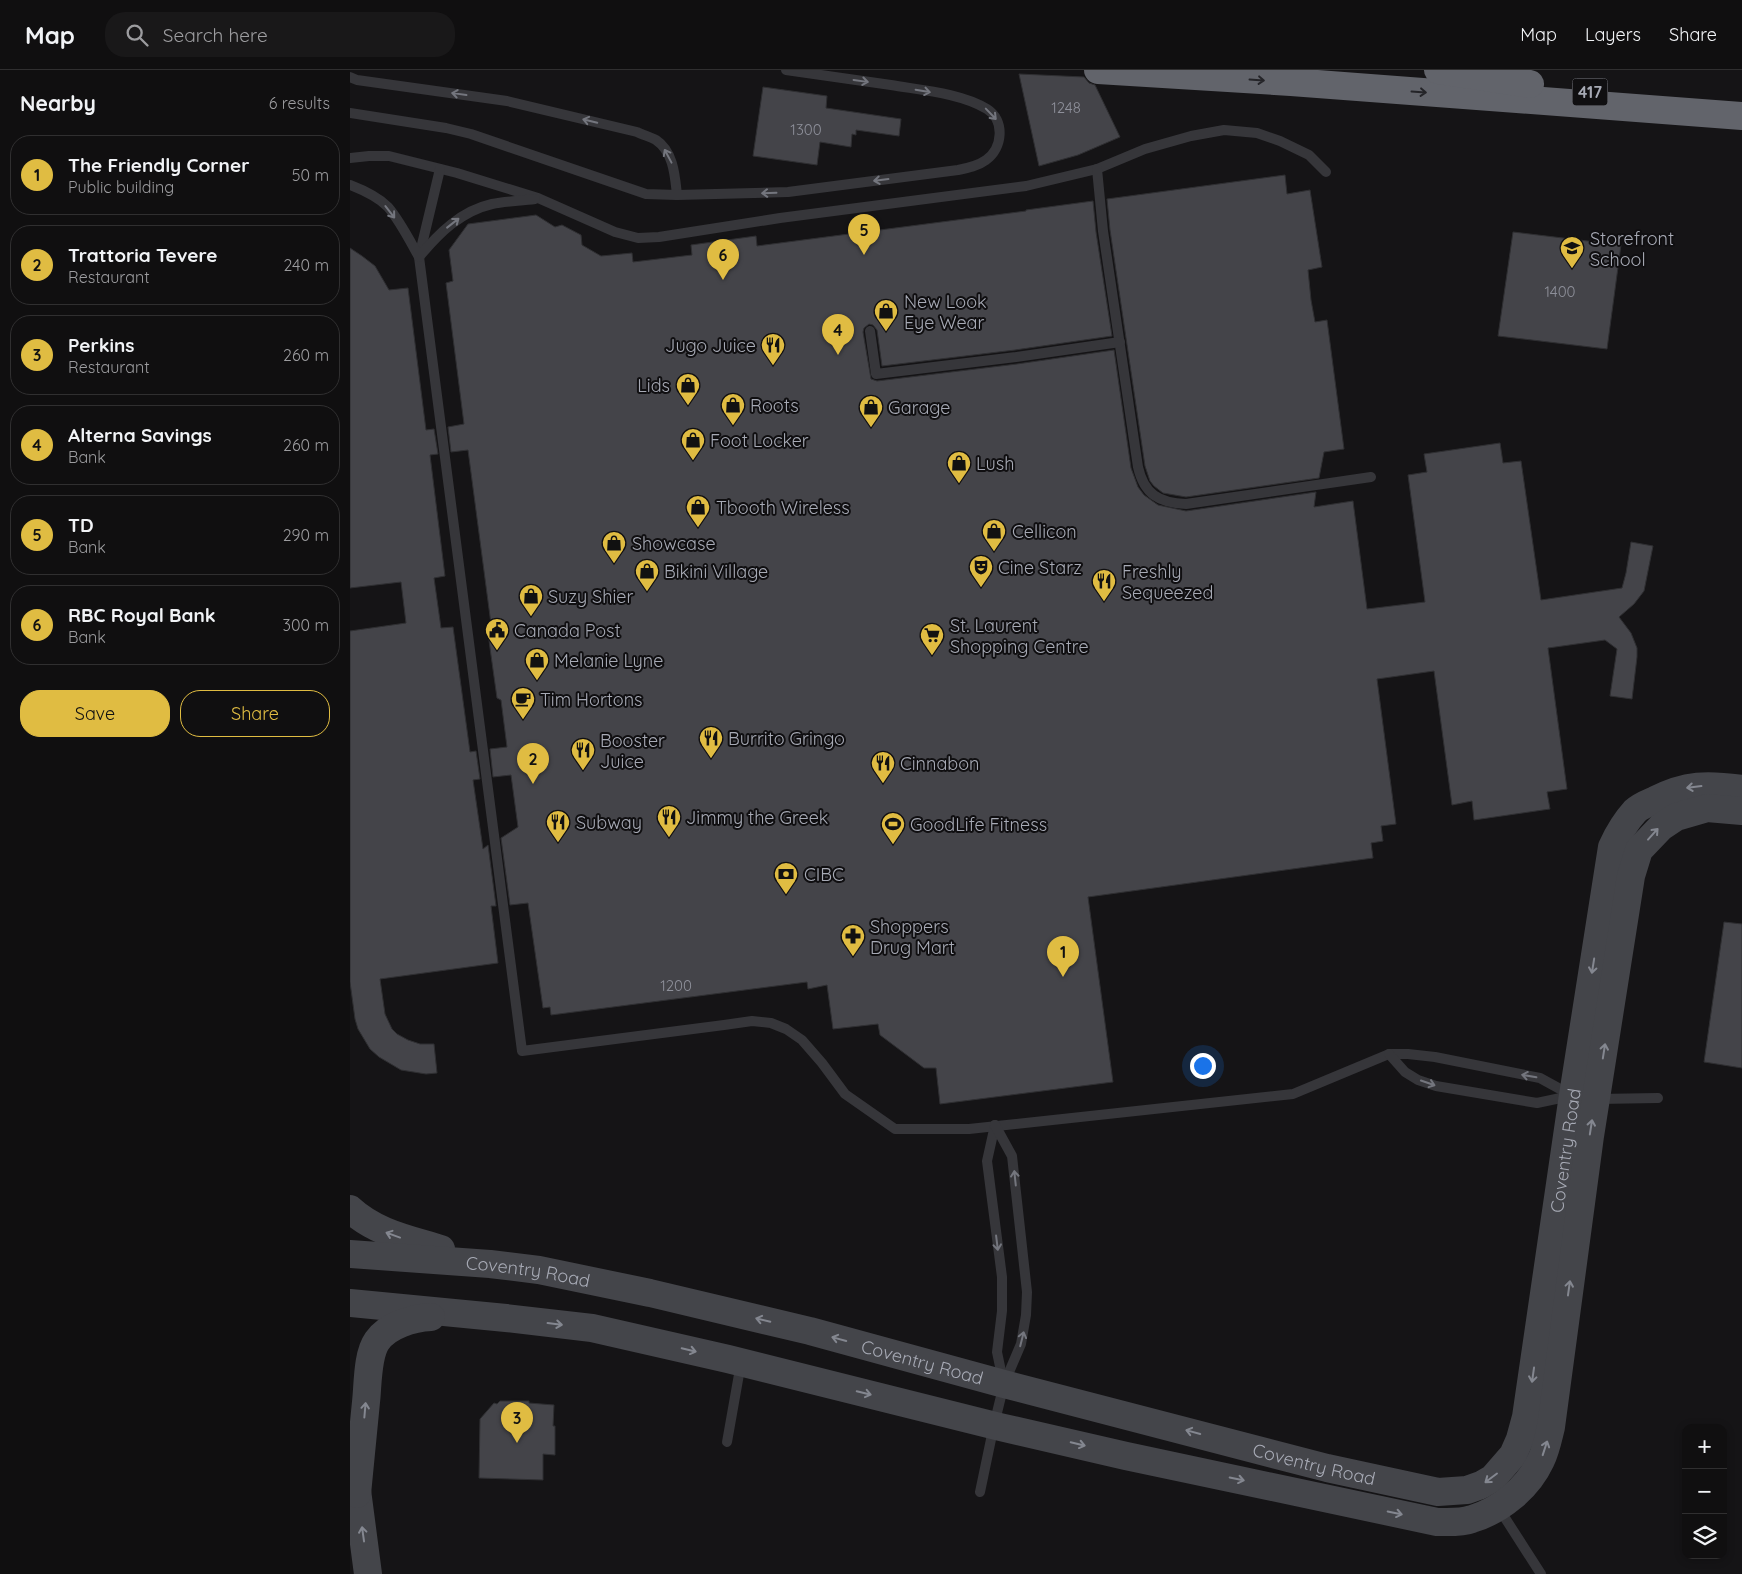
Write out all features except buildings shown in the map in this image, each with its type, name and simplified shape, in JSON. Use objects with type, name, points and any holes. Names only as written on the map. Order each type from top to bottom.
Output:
[{"type":"highway","points":[[1098,70],[1292,82],[1742,115]]},
{"type":"highway","name":"417","points":[[1438,70],[1742,115]]},
{"type":"main road","name":"Coventry Road","points":[[350,1303],[592,1328],[741,1362],[1136,1458],[1438,1522],[1471,1520],[1497,1507],[1515,1495],[1529,1480],[1541,1461],[1551,1427],[1584,1097],[1612,848],[1619,832],[1636,810],[1667,794],[1691,786],[1722,786],[1742,789]]},
{"type":"main road","name":"Coventry Road","points":[[350,1254],[490,1264],[575,1277],[705,1305],[1335,1470],[1419,1490],[1453,1492],[1467,1490],[1481,1485],[1492,1478],[1513,1456],[1520,1440],[1584,1097],[1631,876],[1639,850],[1660,827],[1676,817],[1707,808],[1742,811]]},
{"type":"main road","points":[[350,1209],[372,1225],[388,1233],[490,1264]]},
{"type":"main road","points":[[358,1494],[371,1357],[377,1341],[392,1329],[420,1318],[506,1318]]},
{"type":"main road","points":[[350,1437],[368,1574]]},
{"type":"lane","points":[[350,113],[463,132],[646,194],[788,192],[958,170],[974,167],[986,160],[995,152],[999,142],[1000,131],[996,120],[989,110],[976,103],[923,90],[786,70]]},
{"type":"lane","points":[[350,77],[357,80],[507,101],[637,132],[656,140],[666,151],[672,163],[677,195]]},
{"type":"lane","points":[[350,158],[389,156],[440,169],[538,198],[615,232],[638,238],[659,238],[780,218],[1026,186],[1097,169],[1145,149],[1191,136],[1224,130],[1258,133],[1280,141],[1309,155],[1326,172]]},
{"type":"lane","points":[[419,257],[440,169]]},
{"type":"lane","points":[[1097,169],[1103,231],[1138,467],[1144,485],[1154,496],[1170,502],[1186,504],[1371,477]]},
{"type":"lane","points":[[350,185],[375,198],[387,207],[411,241],[419,257],[522,1051],[733,1023],[752,1021],[771,1023],[786,1028],[802,1040],[845,1094],[895,1129],[969,1130],[1293,1094],[1389,1054],[1435,1057],[1540,1078],[1584,1097]]},
{"type":"lane","points":[[419,257],[436,236],[463,215],[491,204],[538,198]]},
{"type":"lane","points":[[870,331],[876,374],[1120,342]]},
{"type":"lane","points":[[1389,1054],[1405,1072],[1418,1080],[1436,1086],[1537,1103],[1584,1097],[1658,1098]]},
{"type":"lane","points":[[980,1492],[1004,1384],[1021,1344],[1026,1315],[1027,1292],[1012,1156],[995,1126]]},
{"type":"lane","points":[[995,1126],[987,1161],[1002,1277],[1002,1311],[997,1352],[1004,1384]]},
{"type":"lane","points":[[727,1442],[741,1362]]},
{"type":"lane","points":[[1497,1507],[1541,1574]]},
{"type":"place","name":"TD","points":[[864,255]]},
{"type":"place","name":"Storefront School","points":[[1572,269]]},
{"type":"place","name":"RBC Royal Bank","points":[[723,280]]},
{"type":"place","name":"New Look Eye Wear","points":[[886,332]]},
{"type":"place","name":"Alterna Savings","points":[[838,355]]},
{"type":"place","name":"Jugo Juice","points":[[773,366]]},
{"type":"place","name":"Lids","points":[[688,406]]},
{"type":"place","name":"Roots","points":[[733,426]]},
{"type":"place","name":"Garage","points":[[871,428]]},
{"type":"place","name":"Foot Locker","points":[[693,461]]},
{"type":"place","name":"Lush","points":[[959,484]]},
{"type":"place","name":"Tbooth Wireless","points":[[698,528]]},
{"type":"place","name":"Cellicon","points":[[994,552]]},
{"type":"place","name":"Showcase","points":[[614,564]]},
{"type":"place","name":"Cine Starz","points":[[981,588]]},
{"type":"place","name":"Bikini Village","points":[[647,592]]},
{"type":"place","name":"Freshly Sequeezed","points":[[1104,602]]},
{"type":"place","name":"Suzy Shier","points":[[531,617]]},
{"type":"place","name":"Canada Post","points":[[497,651]]},
{"type":"place","name":"St. Laurent Shopping Centre","points":[[932,656]]},
{"type":"place","name":"Melanie Lyne","points":[[537,681]]},
{"type":"place","name":"Tim Hortons","points":[[523,720]]},
{"type":"place","name":"Burrito Gringo","points":[[711,759]]},
{"type":"place","name":"Booster Juice","points":[[583,771]]},
{"type":"place","name":"Trattoria Tevere","points":[[533,784]]},
{"type":"place","name":"Cinnabon","points":[[883,784]]},
{"type":"place","name":"Jimmy the Greek","points":[[669,838]]},
{"type":"place","name":"Subway","points":[[558,843]]},
{"type":"place","name":"GoodLife Fitness","points":[[893,845]]},
{"type":"place","name":"CIBC","points":[[786,895]]},
{"type":"place","name":"Shoppers Drug Mart","points":[[853,957]]},
{"type":"place","name":"The Friendly Corner","points":[[1063,977]]},
{"type":"place","name":"Perkins","points":[[517,1443]]}]
